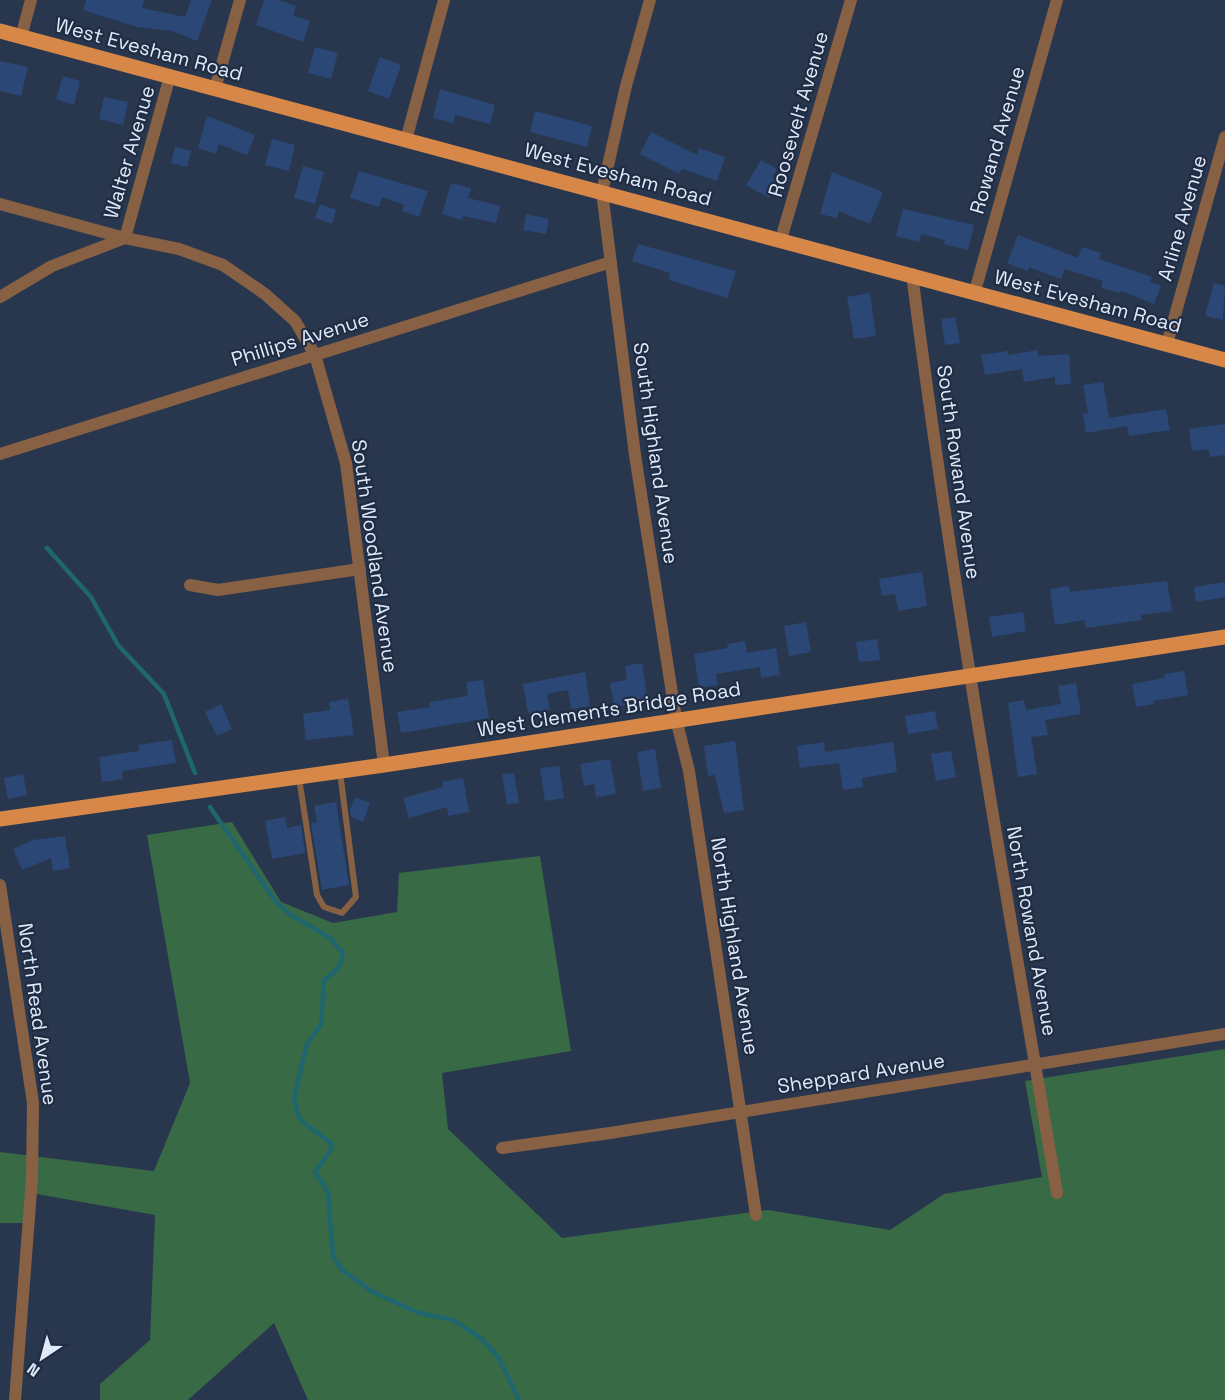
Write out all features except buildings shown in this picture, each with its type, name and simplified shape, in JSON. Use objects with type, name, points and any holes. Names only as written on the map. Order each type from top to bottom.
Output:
[{"type":"main road","name":"West Evesham Road","points":[[0,31],[912,274],[1225,360]]},
{"type":"main road","name":"West Clements Bridge Road","points":[[0,819],[384,765],[1225,637]]},
{"type":"street","points":[[21,37],[31,0]]},
{"type":"street","points":[[216,89],[240,0]]},
{"type":"street","points":[[406,140],[444,0]]},
{"type":"street","points":[[602,192],[626,86],[650,0]]},
{"type":"street","name":"Roosevelt Avenue","points":[[781,239],[851,0]]},
{"type":"street","name":"Rowand Avenue","points":[[975,291],[1057,0]]},
{"type":"street","name":"Walter Avenue","points":[[125,238],[170,76]]},
{"type":"street","name":"Arline Avenue","points":[[1167,344],[1225,137]]},
{"type":"street","name":"South Highland Avenue","points":[[602,192],[635,455],[676,719]]},
{"type":"street","name":"South Woodland Avenue","points":[[0,204],[125,238],[179,249],[223,265],[265,294],[295,321],[315,355],[346,463],[384,765]]},
{"type":"street","points":[[0,297],[52,266],[125,238]]},
{"type":"street","name":"Phillips Avenue","points":[[0,454],[611,262]]},
{"type":"street","name":"South Rowand Avenue","points":[[912,274],[969,676]]},
{"type":"street","points":[[190,585],[218,590],[360,569]]},
{"type":"street","name":"North Rowand Avenue","points":[[969,676],[1057,1193]]},
{"type":"street","name":"North Highland Avenue","points":[[676,719],[689,771],[756,1215]]},
{"type":"street","name":"North Read Avenue","points":[[0,885],[33,1103],[32,1178],[15,1400]]},
{"type":"street","name":"Sheppard Avenue","points":[[502,1148],[1225,1034]]},
{"type":"lane","points":[[299,777],[317,895],[324,907],[342,913],[356,897],[340,771]]},
{"type":"green space","points":[[232,822],[281,902],[333,923],[397,912],[399,873],[540,856],[571,1051],[442,1073],[448,1129],[562,1238],[768,1210],[890,1230],[944,1194],[1042,1177],[1025,1081],[1225,1049],[1225,1400],[308,1400],[274,1323],[188,1400],[100,1400],[100,1384],[150,1340],[155,1215],[31,1193],[32,1223],[0,1223],[0,1152],[154,1171],[190,1083],[147,835]]},
{"type":"waterway","points":[[47,548],[91,597],[118,645],[164,694],[195,773]]},
{"type":"waterway","points":[[210,807],[276,902],[291,915],[330,938],[343,953],[339,967],[324,981],[321,1024],[307,1044],[294,1098],[298,1115],[303,1122],[331,1143],[332,1148],[315,1172],[328,1192],[333,1256],[342,1270],[373,1292],[419,1313],[453,1320],[482,1339],[499,1358],[519,1400]]}]
